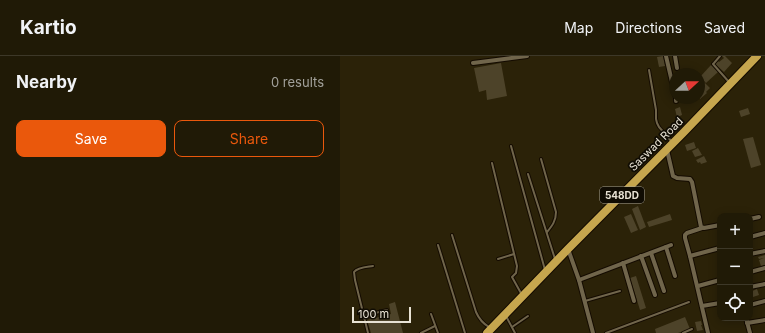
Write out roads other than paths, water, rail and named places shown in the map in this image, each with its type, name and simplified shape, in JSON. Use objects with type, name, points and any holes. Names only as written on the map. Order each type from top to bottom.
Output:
[{"type":"highway","name":"Saswad Road","points":[[489,331],[757,56]]},
{"type":"street","points":[[473,63],[506,57],[527,56]]},
{"type":"street","points":[[666,56],[669,69]]},
{"type":"street","points":[[675,56],[677,68]]},
{"type":"street","points":[[667,149],[673,176],[677,178],[690,179],[692,182],[702,228]]},
{"type":"street","points":[[753,218],[759,217]]},
{"type":"street","points":[[708,333],[685,235],[702,228],[717,226]]},
{"type":"street","points":[[753,236],[765,233]]},
{"type":"street","points":[[579,280],[671,245]]},
{"type":"street","points":[[666,247],[675,276]]},
{"type":"street","points":[[568,249],[579,280],[593,333]]},
{"type":"street","points":[[690,256],[717,249]]},
{"type":"street","points":[[753,253],[765,251]]},
{"type":"street","points":[[651,253],[664,291]]},
{"type":"street","points":[[641,256],[655,295]]},
{"type":"street","points":[[623,263],[634,301]]},
{"type":"street","points":[[753,271],[765,268]]},
{"type":"street","points":[[698,286],[717,281]]},
{"type":"street","points":[[753,286],[765,284]]},
{"type":"street","points":[[753,304],[765,302]]},
{"type":"street","points":[[702,306],[717,304]]},
{"type":"street","points":[[750,333],[747,323],[765,320]]},
{"type":"lane","points":[[720,56],[714,63],[714,66],[730,83]]},
{"type":"lane","points":[[649,70],[657,123],[659,128],[673,143]]},
{"type":"lane","points":[[510,146],[545,272]]},
{"type":"lane","points":[[541,159],[556,212],[555,221],[546,232]]},
{"type":"lane","points":[[492,163],[517,270],[512,277],[523,296]]},
{"type":"lane","points":[[528,174],[556,262]]},
{"type":"lane","points":[[452,235],[476,312],[489,331]]},
{"type":"lane","points":[[438,245],[465,333]]},
{"type":"lane","points":[[498,259],[514,254]]},
{"type":"lane","points":[[368,333],[354,272],[360,268],[373,266]]},
{"type":"lane","points":[[585,301],[620,291]]},
{"type":"lane","points":[[606,333],[689,302]]},
{"type":"lane","points":[[364,316],[387,310]]},
{"type":"lane","points":[[431,314],[438,333]]},
{"type":"lane","points":[[505,314],[515,333]]},
{"type":"lane","points":[[512,327],[528,316]]},
{"type":"lane","points":[[421,333],[435,326]]},
{"type":"lane","points":[[683,333],[692,329]]}]
